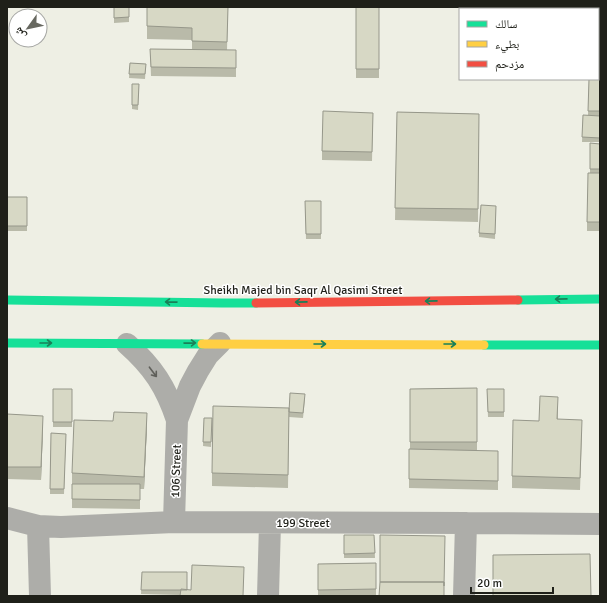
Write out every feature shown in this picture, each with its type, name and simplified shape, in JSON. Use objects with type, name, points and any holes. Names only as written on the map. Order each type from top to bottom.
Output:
[{"type":"street","name":"Sheikh Majed bin Saqr Al Qasimi Street","points":[[7,300],[222,302],[600,299]]},
{"type":"street","points":[[7,343],[600,345]]},
{"type":"street","name":"106 Street","points":[[174,522],[177,420],[190,386],[198,371],[208,356],[220,343]]},
{"type":"street","name":"106 Street","points":[[127,344],[140,356],[163,386],[171,402],[177,420]]},
{"type":"street","name":"199 Street","points":[[7,518],[38,526],[61,527],[174,522],[466,522],[600,524]]},
{"type":"street","points":[[268,596],[270,522]]},
{"type":"street","points":[[464,596],[466,522]]},
{"type":"street","points":[[38,526],[40,596]]},
{"type":"building","points":[[114,7],[129,7],[129,17],[114,18]]},
{"type":"building","points":[[147,7],[228,7],[227,42],[192,41],[192,28],[147,26]]},
{"type":"building","points":[[356,7],[379,7],[379,69],[356,69]]},
{"type":"building","points":[[599,25],[600,25],[599,49]]},
{"type":"building","points":[[150,49],[236,50],[236,68],[151,67]]},
{"type":"building","points":[[600,61],[600,111],[588,111],[589,80],[599,80]]},
{"type":"building","points":[[130,63],[146,64],[145,74],[129,74]]},
{"type":"building","points":[[132,84],[139,84],[138,105],[132,105]]},
{"type":"building","points":[[323,111],[373,113],[372,152],[322,151]]},
{"type":"building","points":[[397,112],[479,114],[478,209],[395,208]]},
{"type":"building","points":[[583,115],[600,116],[600,138],[582,137]]},
{"type":"building","points":[[590,143],[600,144],[600,169],[590,169]]},
{"type":"building","points":[[588,173],[600,173],[600,222],[587,222]]},
{"type":"building","points":[[7,197],[27,197],[27,226],[7,226]]},
{"type":"building","points":[[305,201],[321,201],[321,234],[306,234]]},
{"type":"building","points":[[481,205],[496,206],[495,234],[479,233]]},
{"type":"building","points":[[477,388],[477,442],[410,442],[410,389]]},
{"type":"building","points":[[53,389],[72,389],[72,422],[53,422]]},
{"type":"building","points":[[487,389],[504,389],[504,412],[488,412]]},
{"type":"building","points":[[290,393],[305,394],[303,413],[289,412]]},
{"type":"building","points":[[540,396],[558,397],[557,419],[582,420],[580,478],[512,476],[513,420],[539,421]]},
{"type":"building","points":[[213,406],[289,408],[288,475],[212,473]]},
{"type":"building","points":[[114,412],[147,413],[144,477],[72,473],[74,420],[113,421]]},
{"type":"building","points":[[7,414],[43,416],[41,467],[7,467]]},
{"type":"building","points":[[204,418],[212,418],[211,442],[203,442]]},
{"type":"building","points":[[51,433],[66,434],[64,489],[50,489]]},
{"type":"building","points":[[409,449],[498,451],[498,481],[409,479]]},
{"type":"building","points":[[72,484],[140,484],[140,500],[72,499]]},
{"type":"building","points":[[344,535],[374,535],[375,553],[344,554]]},
{"type":"building","points":[[380,535],[445,536],[444,586],[444,582],[380,582]]},
{"type":"building","points":[[590,554],[591,596],[493,596],[493,555]]},
{"type":"building","points":[[376,563],[376,589],[318,590],[318,564]]},
{"type":"building","points":[[192,565],[244,567],[243,596],[180,596],[181,589],[191,590]]},
{"type":"building","points":[[142,572],[187,572],[187,590],[141,590]]},
{"type":"building","points":[[380,582],[444,582],[444,596],[379,596]]},
{"type":"traffic: fast","points":[[518,300],[600,299]]},
{"type":"traffic: fast","points":[[7,300],[256,303]]},
{"type":"traffic: fast","points":[[7,343],[202,344]]},
{"type":"traffic: fast","points":[[484,345],[600,345]]},
{"type":"traffic: slow","points":[[202,344],[484,345]]},
{"type":"traffic: jam","points":[[256,303],[518,300]]}]
